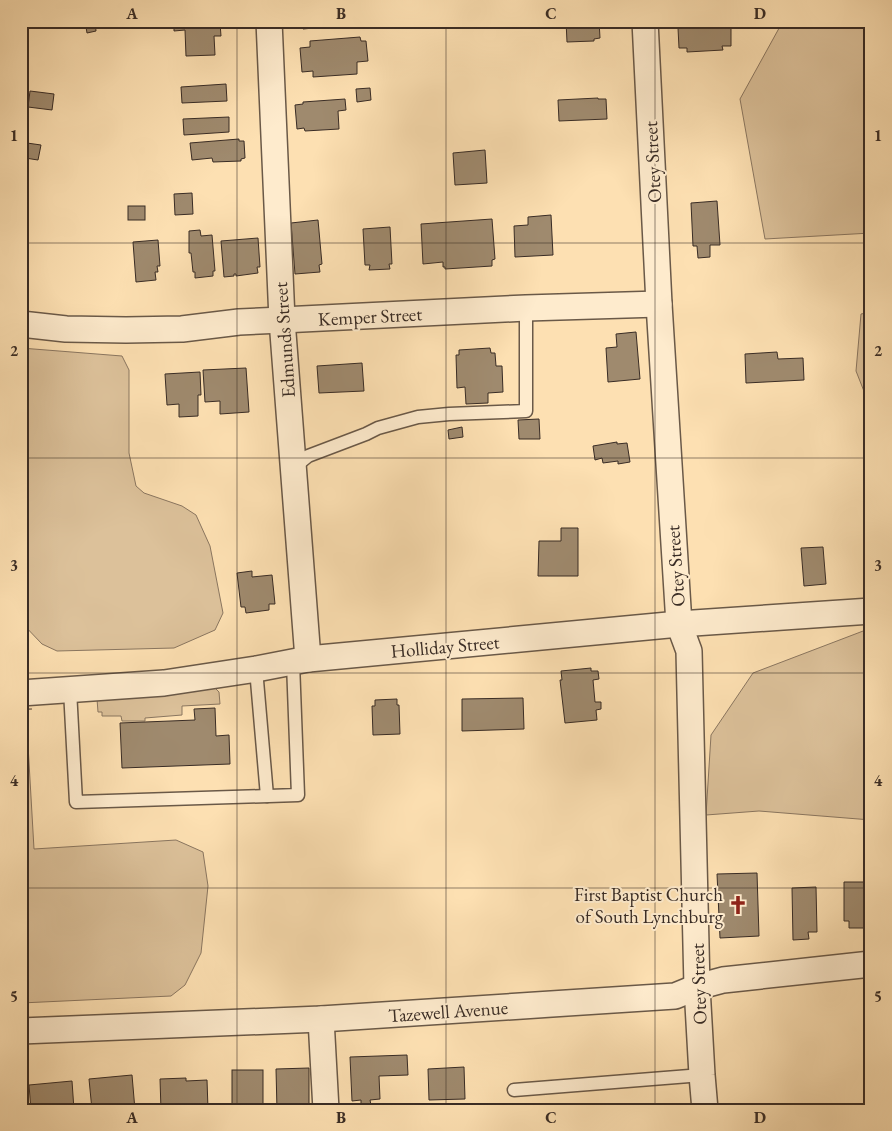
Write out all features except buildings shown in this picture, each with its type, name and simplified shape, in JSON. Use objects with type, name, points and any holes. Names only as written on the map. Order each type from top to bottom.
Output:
[{"type":"street","name":"Edmunds Street","points":[[269,21],[300,661]]},
{"type":"street","name":"Otey Street","points":[[645,21],[659,304],[679,624],[689,651],[698,987],[705,1110]]},
{"type":"street","name":"Kemper Street","points":[[21,324],[66,329],[182,329],[239,322],[526,308],[659,304]]},
{"type":"street","name":"Holliday Street","points":[[21,693],[164,683],[300,661],[679,624],[871,611]]},
{"type":"street","name":"Tazewell Avenue","points":[[21,1031],[322,1019],[675,996],[723,980],[871,964]]},
{"type":"street","points":[[322,1019],[326,1110]]},
{"type":"lane","points":[[292,469],[308,456],[378,428],[418,417],[526,411],[526,308]]},
{"type":"lane","points":[[70,690],[76,802],[298,795],[300,661]]},
{"type":"lane","points":[[256,669],[267,796]]},
{"type":"lane","points":[[514,1090],[702,1075]]},
{"type":"shaded area","points":[[783,21],[871,21],[871,233],[765,239],[740,99]]},
{"type":"shaded area","points":[[871,312],[871,435],[869,404],[856,371],[861,314]]},
{"type":"shaded area","points":[[21,348],[122,356],[129,370],[129,453],[136,486],[144,493],[182,506],[196,515],[210,546],[223,613],[215,630],[174,648],[57,651],[42,644],[21,622]]},
{"type":"shaded area","points":[[871,628],[871,820],[759,811],[706,815],[711,735],[753,673]]},
{"type":"shaded area","points":[[213,686],[219,692],[220,704],[182,706],[182,715],[145,718],[145,721],[122,721],[121,716],[102,716],[102,712],[98,712],[97,699]]},
{"type":"shaded area","points":[[21,708],[32,709],[26,710],[34,849],[176,840],[203,852],[208,886],[201,953],[185,985],[171,996],[21,1003]]},
{"type":"place","name":"First Baptist Church of South Lynchburg","points":[[738,905]]}]
